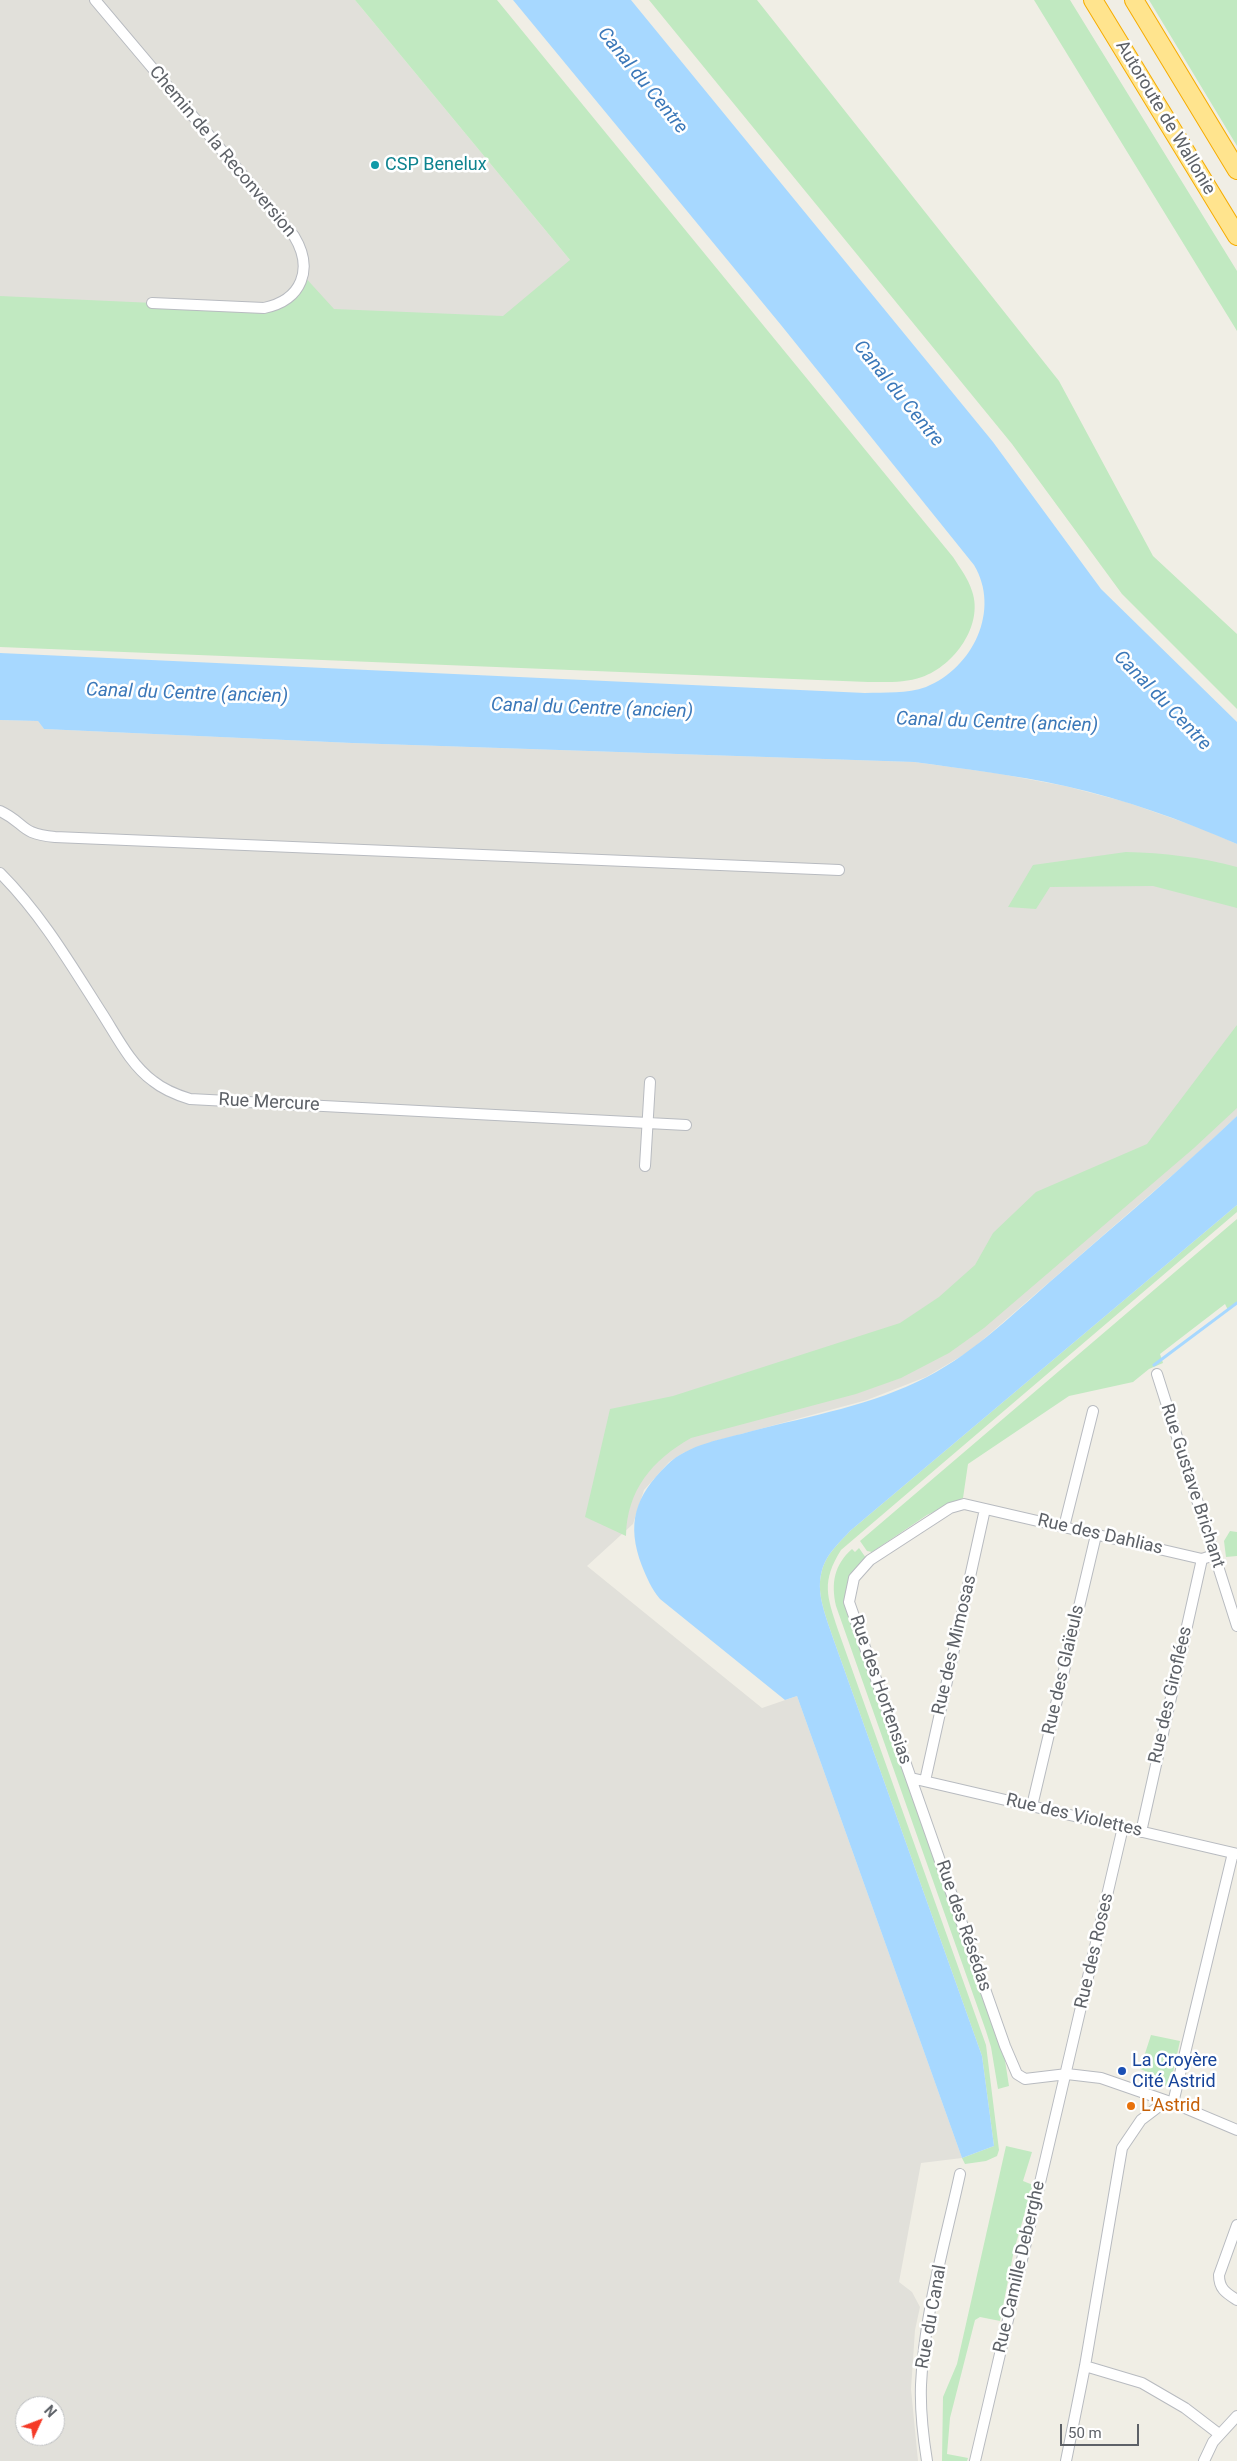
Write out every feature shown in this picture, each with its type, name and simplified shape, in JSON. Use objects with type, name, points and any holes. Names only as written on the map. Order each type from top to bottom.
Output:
[{"type":"highway","name":"Autoroute de Wallonie","points":[[1093,0],[1237,236]]},
{"type":"highway","name":"Autoroute de Wallonie","points":[[1134,0],[1237,170]]},
{"type":"street","name":"Chemin de la Reconversion","points":[[95,0],[294,236],[303,254],[304,265],[300,286],[284,302],[274,306],[264,308],[152,303]]},
{"type":"street","points":[[0,811],[28,832],[54,837],[839,870]]},
{"type":"street","name":"Rue Mercure","points":[[0,873],[46,925],[133,1061],[152,1081],[172,1093],[190,1099],[686,1126]]},
{"type":"street","points":[[645,1166],[650,1082]]},
{"type":"street","name":"Rue Gustave Brichant","points":[[1157,1374],[1237,1626]]},
{"type":"street","points":[[1064,1527],[1093,1411]]},
{"type":"street","name":"Rue des Hortensias","points":[[911,1778],[849,1602],[854,1578],[870,1560],[950,1508],[964,1504],[985,1509]]},
{"type":"street","name":"Rue des Dahlias","points":[[985,1509],[1202,1559],[1214,1556]]},
{"type":"street","name":"Rue des Mimosas","points":[[925,1781],[985,1509]]},
{"type":"street","name":"Rue des Glaïeuls","points":[[1032,1806],[1096,1534]]},
{"type":"street","name":"Rue des Giroflées","points":[[1141,1832],[1202,1559]]},
{"type":"street","name":"Rue des Violettes","points":[[911,1778],[1235,1853]]},
{"type":"street","name":"Rue des Résédas","points":[[911,1778],[1005,2046],[1017,2074],[1025,2079],[1067,2074]]},
{"type":"street","name":"Rue des Roses","points":[[1067,2074],[1123,1827]]},
{"type":"street","points":[[1066,2461],[1085,2366],[1122,2148],[1141,2120],[1169,2102],[1235,1853]]},
{"type":"street","points":[[1067,2074],[1101,2078],[1169,2102],[1237,2130]]},
{"type":"street","name":"Rue Camille Deberghe","points":[[975,2461],[1045,2159],[1067,2074]]},
{"type":"street","name":"Rue du Canal","points":[[927,2461],[922,2425],[921,2384],[926,2339],[960,2174]]},
{"type":"street","points":[[1237,2225],[1219,2275],[1219,2284],[1223,2291],[1237,2300]]},
{"type":"street","points":[[1085,2366],[1142,2383],[1186,2408],[1219,2434]]},
{"type":"street","points":[[1204,2461],[1219,2434],[1237,2416]]},
{"type":"shaded area","points":[[0,0],[355,0],[570,260],[869,602],[0,628]]},
{"type":"shaded area","points":[[0,720],[38,721],[44,729],[352,743],[914,762],[995,773],[1065,786],[1126,802],[1203,829],[1237,844],[1237,1116],[1199,1152],[970,1351],[926,1377],[867,1400],[712,1442],[683,1453],[669,1462],[644,1490],[633,1524],[587,1566],[762,1708],[797,1696],[962,2158],[921,2163],[899,2282],[912,2292],[920,2307],[915,2330],[911,2389],[918,2461],[0,2461]]},
{"type":"green space","points":[[355,0],[497,0],[953,557],[966,577],[975,604],[974,617],[964,643],[945,664],[934,672],[916,679],[896,682],[868,682],[0,647],[0,296],[264,308],[274,305],[303,275],[334,309],[503,316],[570,260]]},
{"type":"green space","points":[[649,0],[757,0],[1059,381],[1153,556],[1237,634],[1237,709],[1122,594],[1012,444]]},
{"type":"green space","points":[[1034,0],[1070,0],[1237,271],[1237,331]]},
{"type":"green space","points":[[1149,0],[1237,0],[1237,146]]},
{"type":"green space","points":[[1126,852],[1182,856],[1237,867],[1237,908],[1153,886],[1050,887],[1036,909],[1008,907],[1033,865]]},
{"type":"green space","points":[[1237,1025],[1237,1108],[1194,1148],[984,1328],[949,1353],[901,1378],[856,1394],[691,1438],[665,1456],[644,1478],[631,1504],[627,1519],[626,1536],[585,1517],[610,1409],[673,1396],[900,1323],[939,1297],[975,1265],[993,1233],[1036,1192],[1147,1144]]},
{"type":"green space","points":[[1237,1205],[1237,1212],[841,1550],[828,1580],[831,1608],[838,1630],[986,2045],[999,2150],[997,2156],[986,2161],[965,2164],[962,2158],[994,2146],[982,2056],[827,1619],[820,1591],[822,1572],[830,1554],[850,1531]]},
{"type":"green space","points":[[1237,1219],[1237,1304],[1228,1310],[1225,1304],[1160,1354],[1163,1363],[1149,1369],[1133,1382],[1069,1396],[968,1464],[963,1498],[927,1515],[872,1552],[867,1551],[860,1541]]},
{"type":"green space","points":[[1230,1531],[1237,1532],[1237,1556],[1226,1557],[1224,1541]]},
{"type":"green space","points":[[859,1548],[866,1558],[848,1581],[846,1594],[847,1611],[1004,2054],[1009,2086],[998,2089],[991,2047],[986,2031],[836,1606],[835,1575],[846,1555],[852,1549],[855,1552]]},
{"type":"green space","points":[[1151,2035],[1180,2041],[1170,2086],[1157,2085],[1143,2079],[1145,2071],[1140,2069]]},
{"type":"green space","points":[[1006,2146],[1032,2152],[1023,2181],[1033,2185],[1014,2250],[1000,2321],[980,2317],[975,2320],[950,2418],[947,2454],[968,2458],[967,2461],[942,2461],[943,2397],[957,2364]]},
{"type":"water","points":[[513,0],[631,0],[993,442],[1101,589],[1237,722],[1237,844],[1152,811],[1087,791],[1009,775],[914,762],[352,743],[44,729],[38,721],[0,720],[0,653],[865,693],[904,692],[926,687],[943,678],[969,652],[978,636],[983,618],[982,582],[974,565],[781,325]]},
{"type":"water","points":[[1237,1116],[1237,1205],[850,1531],[830,1554],[822,1572],[820,1591],[827,1619],[982,2056],[994,2146],[962,2158],[797,1696],[785,1700],[660,1599],[648,1579],[637,1551],[634,1524],[636,1511],[647,1488],[656,1477],[667,1465],[685,1452],[718,1440],[819,1415],[885,1395],[906,1387],[945,1367],[1012,1316]]},
{"type":"waterway","points":[[1154,1365],[1237,1303]]},
{"type":"place","name":"CSP Benelux","points":[[375,165]]},
{"type":"place","name":"La Croyère Cité Astrid","points":[[1122,2071]]},
{"type":"place","name":"L'Astrid","points":[[1131,2106]]},
{"type":"water label","name":"Canal du Centre","points":[[642,81]]},
{"type":"water label","name":"Canal du Centre","points":[[898,394]]},
{"type":"water label","name":"Canal du Centre (ancien)","points":[[187,694]]},
{"type":"water label","name":"Canal du Centre","points":[[1162,701]]},
{"type":"water label","name":"Canal du Centre (ancien)","points":[[592,709]]},
{"type":"water label","name":"Canal du Centre (ancien)","points":[[997,723]]}]
